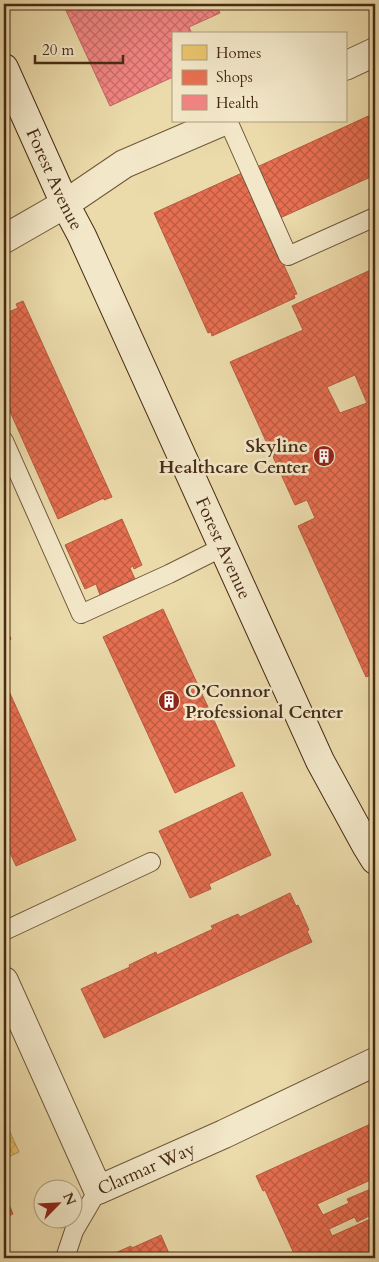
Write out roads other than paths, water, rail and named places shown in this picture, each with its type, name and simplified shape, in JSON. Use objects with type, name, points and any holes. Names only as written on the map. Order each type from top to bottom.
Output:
[{"type":"main road","points":[[346,66],[375,52]]},
{"type":"main road","name":"Forest Avenue","points":[[4,68],[86,244],[320,761],[375,860]]},
{"type":"main road","points":[[4,238],[66,204],[124,164],[222,122]]},
{"type":"main road","name":"Clarmar Way","points":[[4,981],[98,1190],[224,1134],[375,1062]]},
{"type":"lane","points":[[228,122],[288,256],[375,217]]},
{"type":"lane","points":[[4,441],[81,614],[223,547]]},
{"type":"lane","points":[[4,931],[151,862]]},
{"type":"lane","points":[[65,1258],[74,1231],[98,1190]]},
{"type":"place","name":"Skyline Healthcare Center","points":[[324,456]]},
{"type":"place","name":"O’Connor Professional Center","points":[[169,701]]}]
